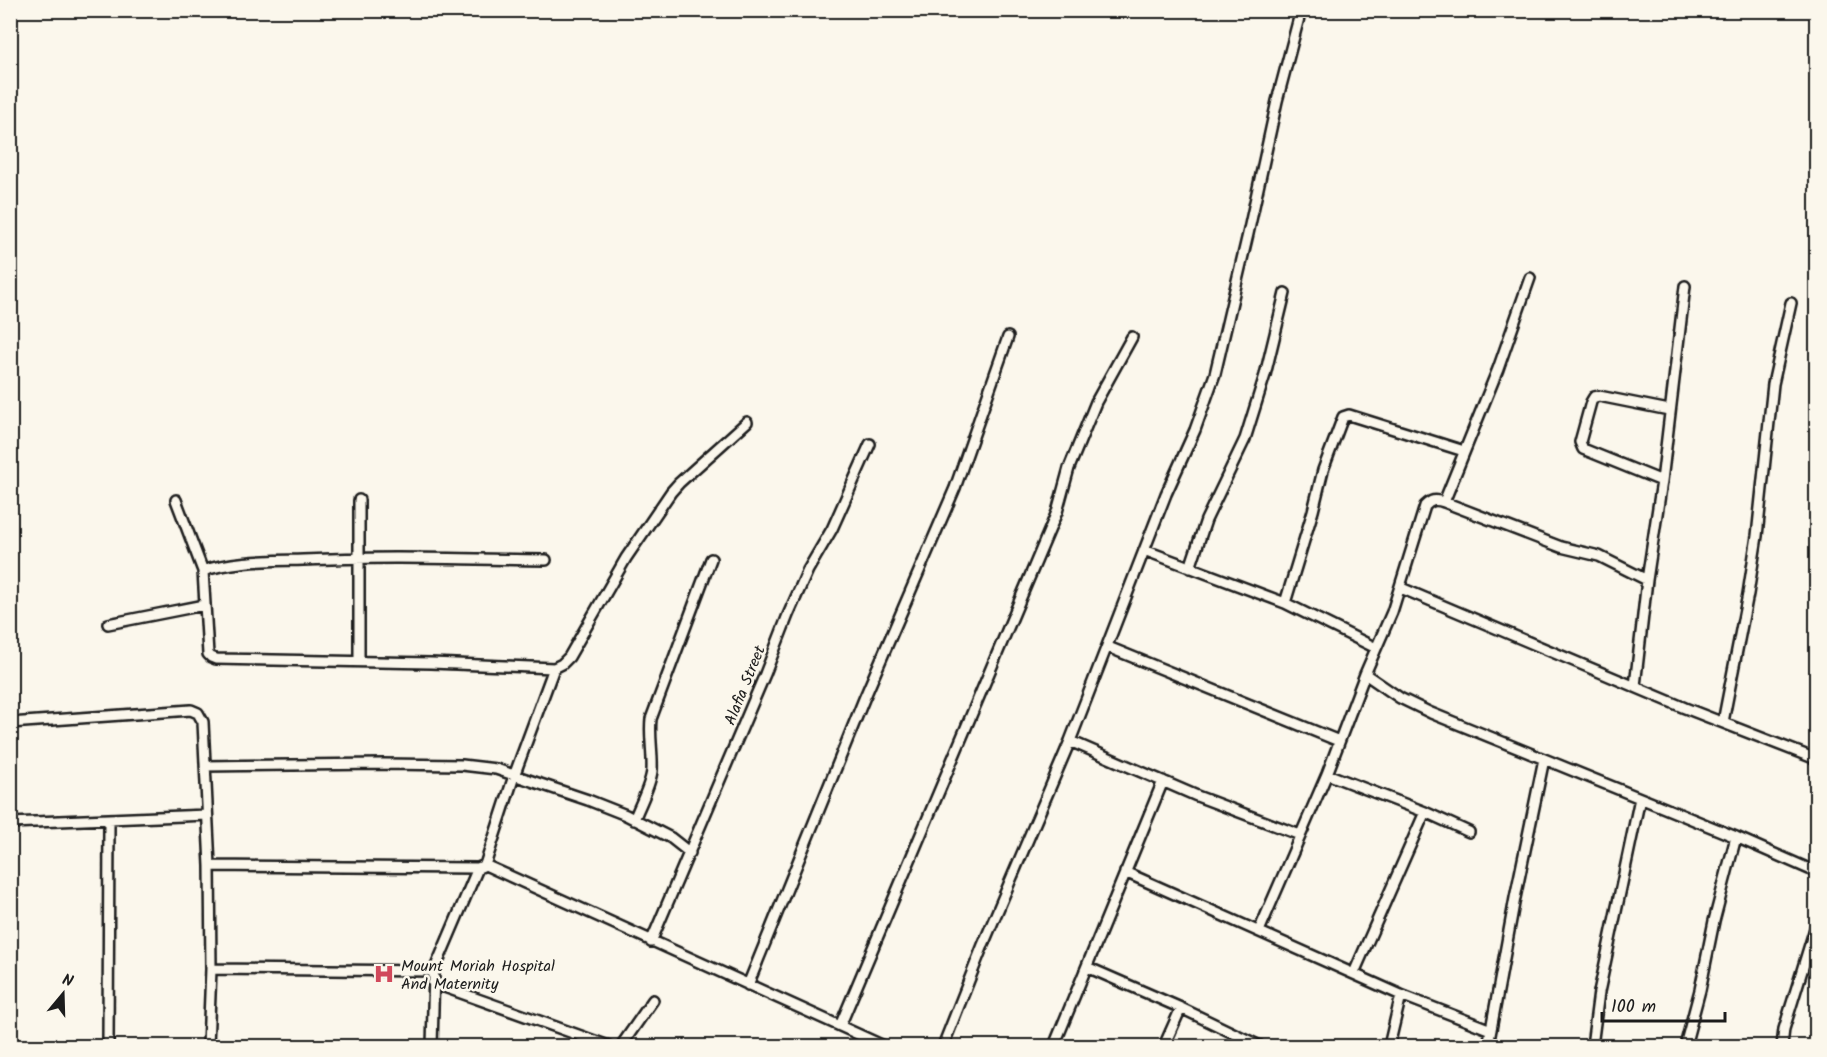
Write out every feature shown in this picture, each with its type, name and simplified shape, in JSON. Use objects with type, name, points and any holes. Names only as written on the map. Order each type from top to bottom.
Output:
[{"type":"street","points":[[943,1047],[983,945],[1070,741],[1215,375],[1277,101],[1301,10]]},
{"type":"street","points":[[1443,502],[1498,369],[1530,278]]},
{"type":"street","points":[[1635,686],[1647,580],[1662,481],[1684,286]]},
{"type":"street","points":[[1190,568],[1206,520],[1245,439],[1265,375],[1285,293]]},
{"type":"street","points":[[1723,722],[1750,582],[1773,384],[1791,303]]},
{"type":"street","points":[[748,985],[864,699],[956,488],[1008,337]]},
{"type":"street","points":[[840,1026],[1057,512],[1069,468],[1096,402],[1132,337]]},
{"type":"street","points":[[1662,481],[1583,449],[1580,442],[1594,397],[1599,396],[1670,410]]},
{"type":"street","points":[[1285,603],[1323,470],[1343,417],[1349,415],[1464,451]]},
{"type":"street","points":[[176,500],[203,571],[208,654],[211,657],[216,659],[359,661],[554,668],[569,657],[626,558],[671,492],[747,422]]},
{"type":"street","name":"Alafia Street","points":[[651,942],[788,615],[808,570],[832,529],[870,444]]},
{"type":"street","points":[[359,500],[359,661]]},
{"type":"street","points":[[1259,931],[1327,774],[1365,674],[1392,612],[1425,506],[1431,500],[1443,502],[1561,547],[1599,556],[1647,580]]},
{"type":"street","points":[[1144,550],[1285,603],[1376,648]]},
{"type":"street","points":[[203,571],[222,566],[268,561],[358,558],[546,560]]},
{"type":"street","points":[[634,820],[652,770],[651,719],[711,559]]},
{"type":"street","points":[[1401,588],[1685,708],[1816,759]]},
{"type":"street","points":[[108,624],[204,605]]},
{"type":"street","points":[[1108,647],[1339,741]]},
{"type":"street","points":[[432,1047],[434,971],[481,866],[554,668]]},
{"type":"street","points":[[1365,674],[1400,698],[1816,872]]},
{"type":"street","points":[[10,723],[191,710],[198,713],[203,722],[210,866],[211,969],[207,1047]]},
{"type":"street","points":[[1070,741],[1163,781],[1300,835]]},
{"type":"street","points":[[1488,1047],[1515,898],[1544,759]]},
{"type":"street","points":[[205,766],[371,764],[462,765],[496,769],[588,800],[671,838],[690,853]]},
{"type":"street","points":[[1327,774],[1425,812],[1469,832]]},
{"type":"street","points":[[1054,1047],[1163,781]]},
{"type":"street","points":[[1592,1047],[1599,992],[1640,798]]},
{"type":"street","points":[[1354,973],[1425,812]]},
{"type":"street","points":[[10,823],[207,815]]},
{"type":"street","points":[[108,1047],[109,820]]},
{"type":"street","points":[[1685,1047],[1736,837]]},
{"type":"street","points":[[210,866],[481,866],[884,1047]]},
{"type":"street","points":[[1125,872],[1401,995],[1491,1030]]},
{"type":"street","points":[[1782,1047],[1784,1029],[1816,925]]},
{"type":"street","points":[[1087,967],[1181,1008],[1260,1047]]},
{"type":"street","points":[[211,969],[434,971]]},
{"type":"street","points":[[433,983],[609,1047]]},
{"type":"street","points":[[1389,1047],[1401,995]]},
{"type":"street","points":[[621,1047],[653,1000]]},
{"type":"street","points":[[1164,1047],[1181,1008]]},
{"type":"place","name":"Mount Moriah Hospital And Maternity","points":[[384,974]]}]
